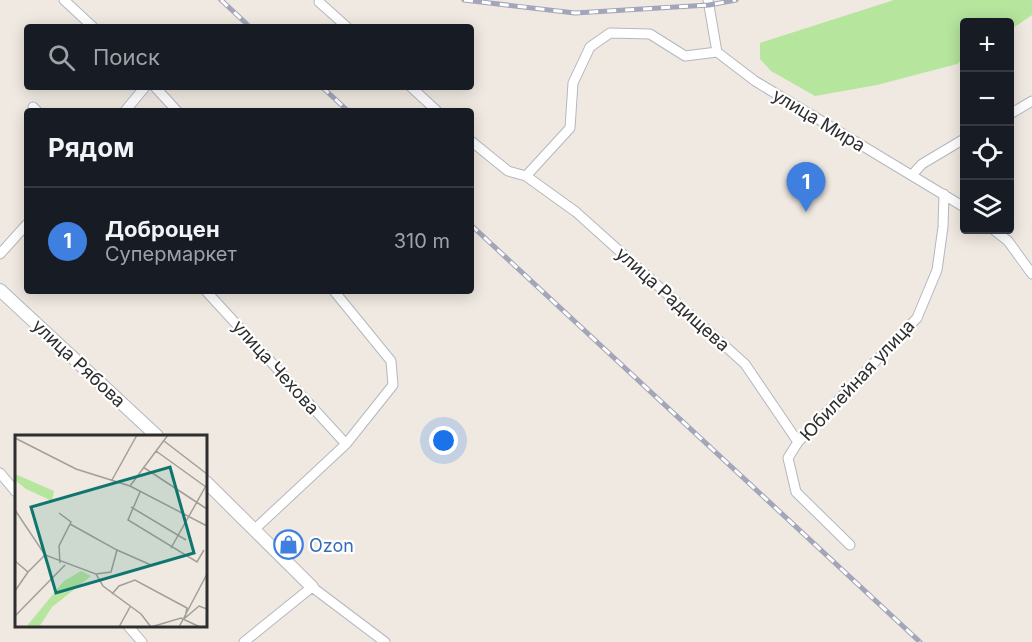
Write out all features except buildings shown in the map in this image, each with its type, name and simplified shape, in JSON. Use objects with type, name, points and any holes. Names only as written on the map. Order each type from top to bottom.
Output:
[{"type":"street","points":[[64,0],[90,24]]},
{"type":"street","points":[[319,2],[344,24]]},
{"type":"street","points":[[526,176],[570,128],[573,83],[590,47],[610,33],[650,34],[686,56],[717,52],[709,2]]},
{"type":"street","name":"улица Мира","points":[[717,52],[754,81],[960,204]]},
{"type":"street","points":[[128,108],[142,90]]},
{"type":"street","points":[[158,90],[174,108]]},
{"type":"street","points":[[414,90],[434,108]]},
{"type":"street","points":[[1014,112],[1032,101]]},
{"type":"street","points":[[912,175],[922,164],[960,141]]},
{"type":"street","name":"улица Радищева","points":[[474,143],[508,171],[526,176],[576,212],[745,364],[798,442]]},
{"type":"street","name":"Юбилейная улица","points":[[850,545],[796,492],[788,458],[798,442],[917,318],[937,270],[943,227],[944,194]]},
{"type":"street","points":[[0,254],[24,227]]},
{"type":"street","points":[[999,234],[1008,241],[1032,274]]},
{"type":"street","name":"улица Рябова","points":[[0,290],[156,435]]},
{"type":"street","name":"улица Чехова","points":[[209,294],[346,444]]},
{"type":"street","points":[[256,528],[346,444],[393,386],[392,361],[336,294]]},
{"type":"street","points":[[0,473],[15,491]]},
{"type":"street","points":[[207,483],[256,528],[312,587],[385,642]]},
{"type":"street","points":[[244,642],[312,587]]},
{"type":"street","points":[[129,627],[142,642]]},
{"type":"green space","points":[[894,0],[1032,0],[1032,15],[1014,27],[1014,18],[960,18],[960,62],[957,64],[877,85],[815,96],[771,71],[760,59],[760,43]]},
{"type":"railway","points":[[221,0],[247,24]]},
{"type":"railway","points":[[464,0],[575,13],[709,5],[736,0]]},
{"type":"railway","points":[[325,90],[345,108]]},
{"type":"railway","points":[[474,228],[920,642]]},
{"type":"place","name":"Доброцен","points":[[806,212]]},
{"type":"place","name":"Ozon","points":[[288,545]]}]
